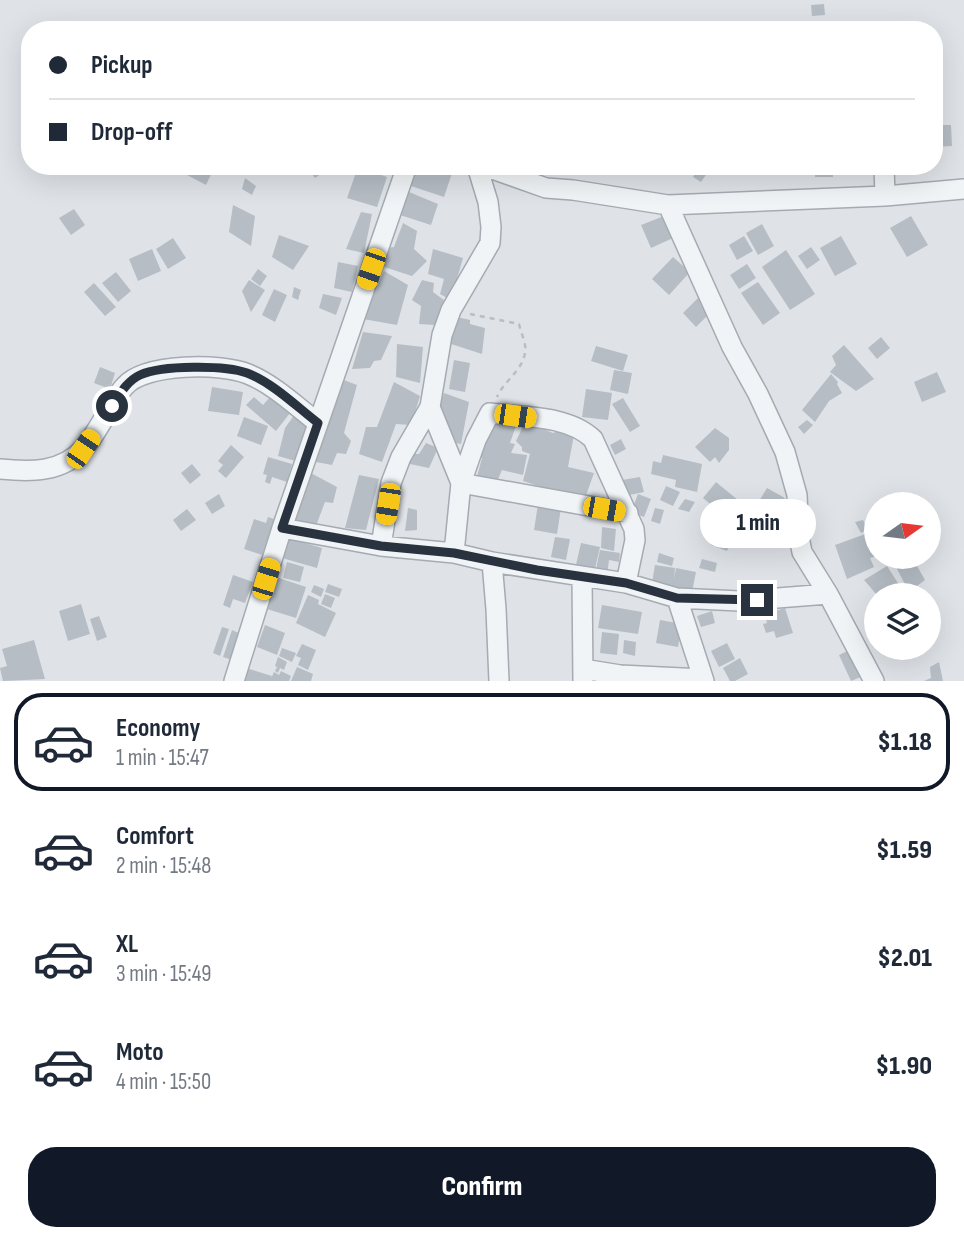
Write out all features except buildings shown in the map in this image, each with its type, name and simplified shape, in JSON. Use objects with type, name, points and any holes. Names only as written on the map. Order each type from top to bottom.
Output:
[{"type":"street","points":[[234,681],[282,528],[404,175]]},
{"type":"street","points":[[381,546],[391,483],[401,457],[430,407],[442,335],[450,310],[490,243],[488,202],[480,175]]},
{"type":"street","points":[[509,175],[546,188],[668,205],[964,190]]},
{"type":"street","points":[[884,175],[885,196]]},
{"type":"street","points":[[668,205],[732,346],[785,452],[797,495],[802,552],[828,594],[874,681]]},
{"type":"street","points":[[0,469],[34,472],[62,464],[83,449],[126,385],[140,375],[161,370],[224,367],[248,373],[318,423]]},
{"type":"street","points":[[430,407],[461,483]]},
{"type":"street","points":[[454,553],[461,483],[476,440],[490,413],[565,423],[583,430],[593,439],[628,513],[635,540],[626,583]]},
{"type":"street","points":[[461,483],[628,513]]},
{"type":"street","points":[[282,528],[381,546],[454,553],[492,562],[626,583],[677,598],[739,601],[828,594]]},
{"type":"street","points":[[492,562],[499,681]]},
{"type":"street","points":[[582,577],[583,675],[704,680],[677,598]]},
{"type":"path","points":[[450,310],[519,324],[526,352],[518,370],[501,386],[490,413]]},
{"type":"route","points":[[112,406],[126,385],[140,375],[161,370],[224,367],[248,373],[318,423],[282,528],[381,546],[454,553],[537,570],[626,583],[677,598],[757,600]]}]
